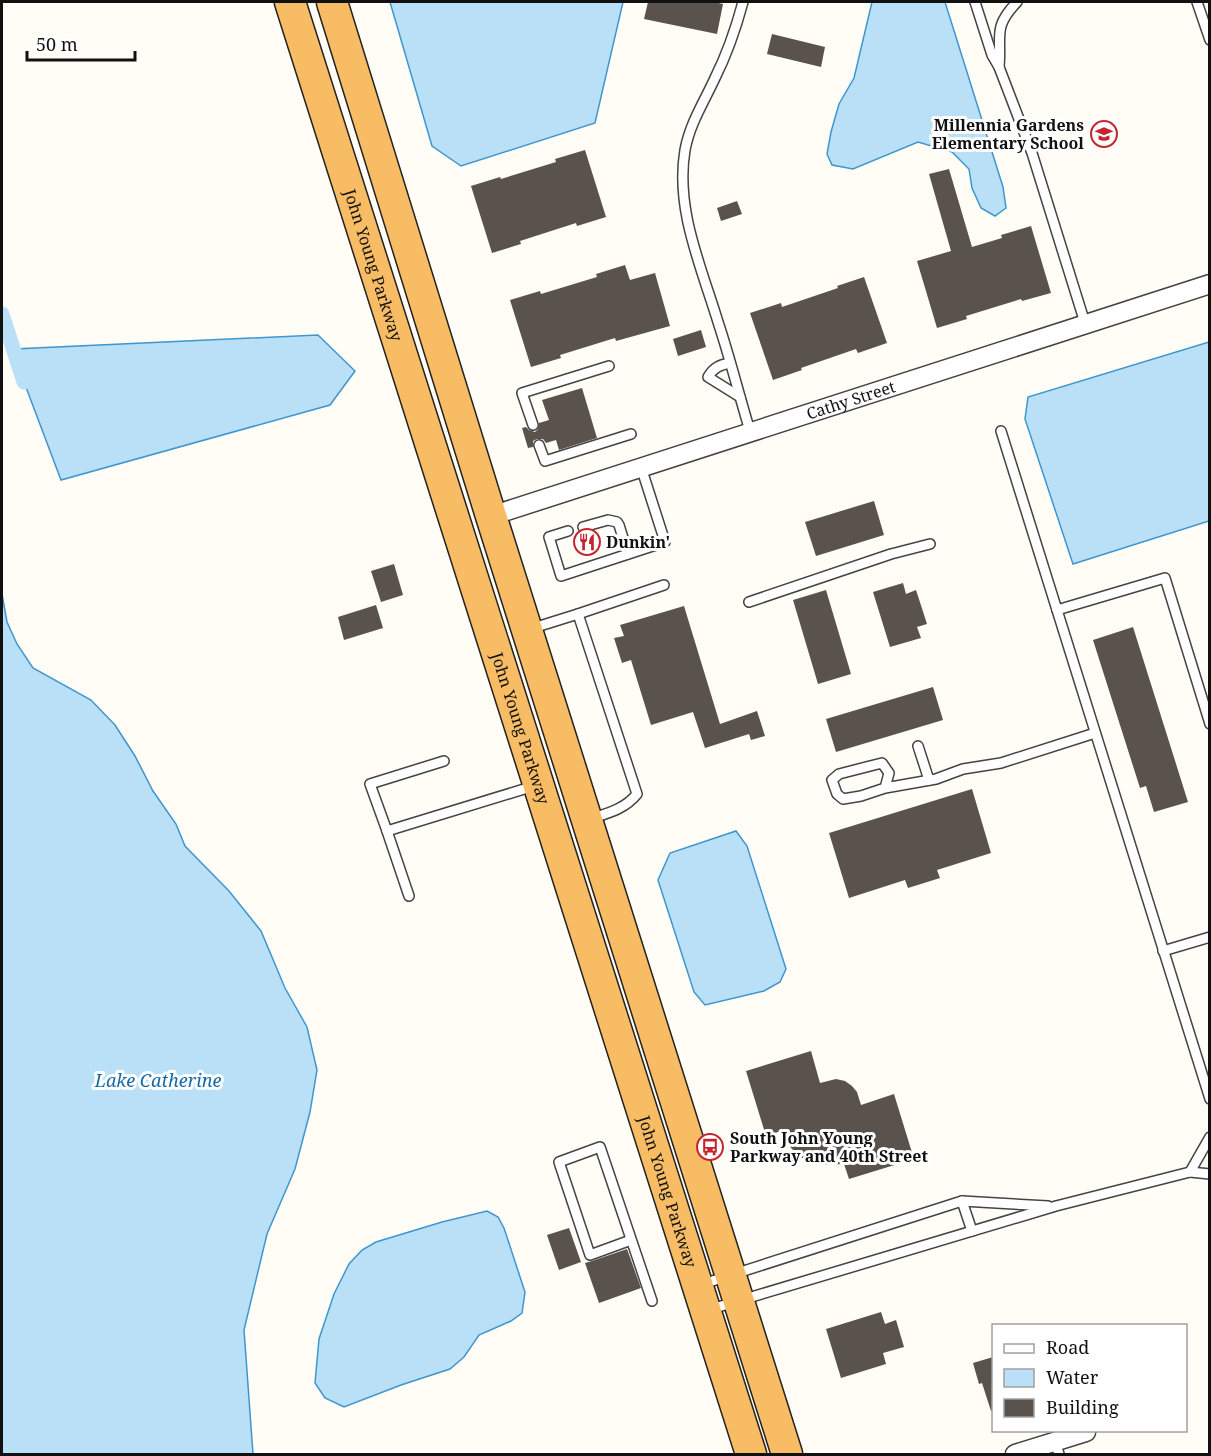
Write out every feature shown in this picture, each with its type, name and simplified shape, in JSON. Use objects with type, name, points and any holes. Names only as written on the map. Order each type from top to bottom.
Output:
[{"type":"highway","name":"John Young Parkway","points":[[290,2],[751,1455]]},
{"type":"highway","name":"John Young Parkway","points":[[332,2],[491,516],[787,1455]]},
{"type":"highway","points":[[427,431],[465,495],[491,516]]},
{"type":"street","name":"Cathy Street","points":[[491,516],[1209,284]]},
{"type":"street","points":[[1016,1455],[1057,1448],[1086,1432]]},
{"type":"lane","points":[[743,2],[728,50],[694,119],[685,149],[682,185],[686,219],[750,431]]},
{"type":"lane","points":[[975,2],[992,55],[999,67],[1032,153],[1085,323]]},
{"type":"lane","points":[[999,67],[1000,27],[1008,12],[1017,2]]},
{"type":"lane","points":[[1197,2],[1209,40]]},
{"type":"lane","points":[[730,363],[719,365],[708,376],[740,397]]},
{"type":"lane","points":[[533,425],[522,393],[609,366]]},
{"type":"lane","points":[[1001,431],[1209,1099]]},
{"type":"lane","points":[[539,445],[545,461],[631,434]]},
{"type":"lane","points":[[568,531],[549,537],[561,576],[665,542],[641,467]]},
{"type":"lane","points":[[583,527],[608,520],[617,522],[628,554]]},
{"type":"lane","points":[[749,602],[891,554],[930,544]]},
{"type":"lane","points":[[1057,610],[1166,578],[1209,724]]},
{"type":"lane","points":[[527,630],[664,585]]},
{"type":"lane","points":[[578,614],[638,794],[629,804],[587,820]]},
{"type":"lane","points":[[885,788],[889,773],[882,763],[839,774],[832,780],[837,794],[843,799],[861,796],[885,788],[1001,763],[1095,733]]},
{"type":"lane","points":[[918,746],[929,780]]},
{"type":"lane","points":[[409,896],[370,784],[444,761]]},
{"type":"lane","points":[[387,831],[539,784]]},
{"type":"lane","points":[[1163,951],[1209,937]]},
{"type":"lane","points":[[1190,1172],[1209,1137]]},
{"type":"lane","points":[[631,1240],[590,1255],[559,1162],[600,1147],[652,1301]]},
{"type":"lane","points":[[702,1298],[735,1288],[972,1232],[1056,1206],[1190,1172],[1209,1174]]},
{"type":"lane","points":[[702,1298],[735,1288],[962,1201],[1056,1206]]},
{"type":"lane","points":[[962,1201],[972,1232]]},
{"type":"water","points":[[390,2],[623,2],[595,123],[461,166],[432,146]]},
{"type":"water","points":[[872,2],[945,2],[1003,187],[1006,208],[995,216],[981,208],[972,188],[969,169],[952,152],[918,142],[853,169],[832,165],[827,154],[831,132],[839,104],[854,78]]},
{"type":"water","points":[[318,335],[355,371],[330,405],[61,480],[14,349]]},
{"type":"water","points":[[1209,342],[1209,521],[1073,564],[1025,419],[1028,397]]},
{"type":"water","name":"Lake Catherine","points":[[2,594],[7,622],[17,644],[33,668],[91,700],[115,725],[135,756],[153,791],[176,824],[185,846],[229,891],[261,931],[285,988],[307,1027],[317,1070],[310,1112],[295,1169],[267,1234],[244,1330],[253,1454],[2,1454]]},
{"type":"water","points":[[736,831],[747,846],[786,969],[780,982],[764,991],[705,1005],[694,992],[658,880],[670,853]]},
{"type":"water","points":[[487,1211],[498,1217],[504,1228],[525,1292],[522,1313],[511,1321],[479,1335],[464,1357],[450,1369],[344,1407],[325,1398],[315,1383],[319,1339],[334,1294],[349,1264],[362,1250],[376,1242]]},
{"type":"building","points":[[648,2],[723,4],[717,34],[644,19]]},
{"type":"building","points":[[772,34],[825,47],[821,67],[767,54]]},
{"type":"building","points":[[585,150],[606,217],[577,226],[576,223],[520,241],[521,244],[492,253],[471,186],[556,162],[555,159]]},
{"type":"building","points":[[949,169],[972,247],[1031,226],[1051,293],[1022,301],[1021,299],[966,316],[967,319],[937,328],[917,261],[951,251],[929,174]]},
{"type":"building","points":[[737,201],[742,214],[721,221],[717,208]]},
{"type":"building","points":[[625,265],[630,280],[655,273],[670,326],[616,341],[615,338],[560,355],[561,358],[531,367],[510,300],[540,291],[541,294],[597,277],[596,274]]},
{"type":"building","points":[[864,277],[887,343],[858,353],[856,349],[773,380],[750,313],[781,303],[782,307]]},
{"type":"building","points":[[701,330],[706,347],[678,356],[673,339]]},
{"type":"building","points":[[582,388],[597,438],[559,450],[556,440],[546,443],[543,439],[537,439],[533,441],[533,447],[528,448],[522,428],[526,427],[535,432],[539,423],[549,420],[542,400]]},
{"type":"building","points":[[874,501],[884,535],[816,556],[805,522]]},
{"type":"building","points":[[394,564],[403,595],[381,602],[371,571]]},
{"type":"building","points":[[903,583],[906,594],[916,590],[927,624],[917,627],[921,638],[890,647],[873,592]]},
{"type":"building","points":[[826,590],[851,674],[818,684],[793,600]]},
{"type":"building","points":[[376,605],[383,628],[344,640],[338,617]]},
{"type":"building","points":[[684,606],[720,724],[757,711],[765,736],[751,740],[749,734],[705,748],[693,712],[651,725],[631,660],[622,663],[614,638],[624,636],[620,625]]},
{"type":"building","points":[[1133,627],[1188,802],[1154,812],[1146,786],[1140,788],[1093,640]]},
{"type":"building","points":[[933,687],[943,720],[836,752],[826,719]]},
{"type":"building","points":[[972,789],[991,853],[937,870],[940,878],[908,888],[905,880],[849,898],[829,833]]},
{"type":"building","points":[[811,1051],[820,1083],[836,1079],[845,1081],[857,1092],[861,1105],[894,1094],[914,1159],[849,1179],[844,1164],[822,1165],[802,1158],[791,1148],[781,1131],[766,1136],[746,1071]]},
{"type":"building","points":[[569,1228],[581,1262],[559,1270],[547,1235]]},
{"type":"building","points":[[627,1249],[641,1288],[599,1303],[585,1263]]},
{"type":"building","points":[[881,1312],[885,1324],[896,1320],[904,1347],[883,1353],[886,1364],[841,1378],[826,1329]]},
{"type":"building","points":[[992,1357],[992,1411],[982,1383],[979,1384],[973,1363]]},
{"type":"waterway","points":[[2,314],[24,382]]},
{"type":"place","name":"Millennia Gardens Elementary School","points":[[1104,134]]},
{"type":"place","name":"Dunkin'","points":[[587,542]]},
{"type":"place","name":"South John Young Parkway and 40th Street","points":[[710,1147]]}]
